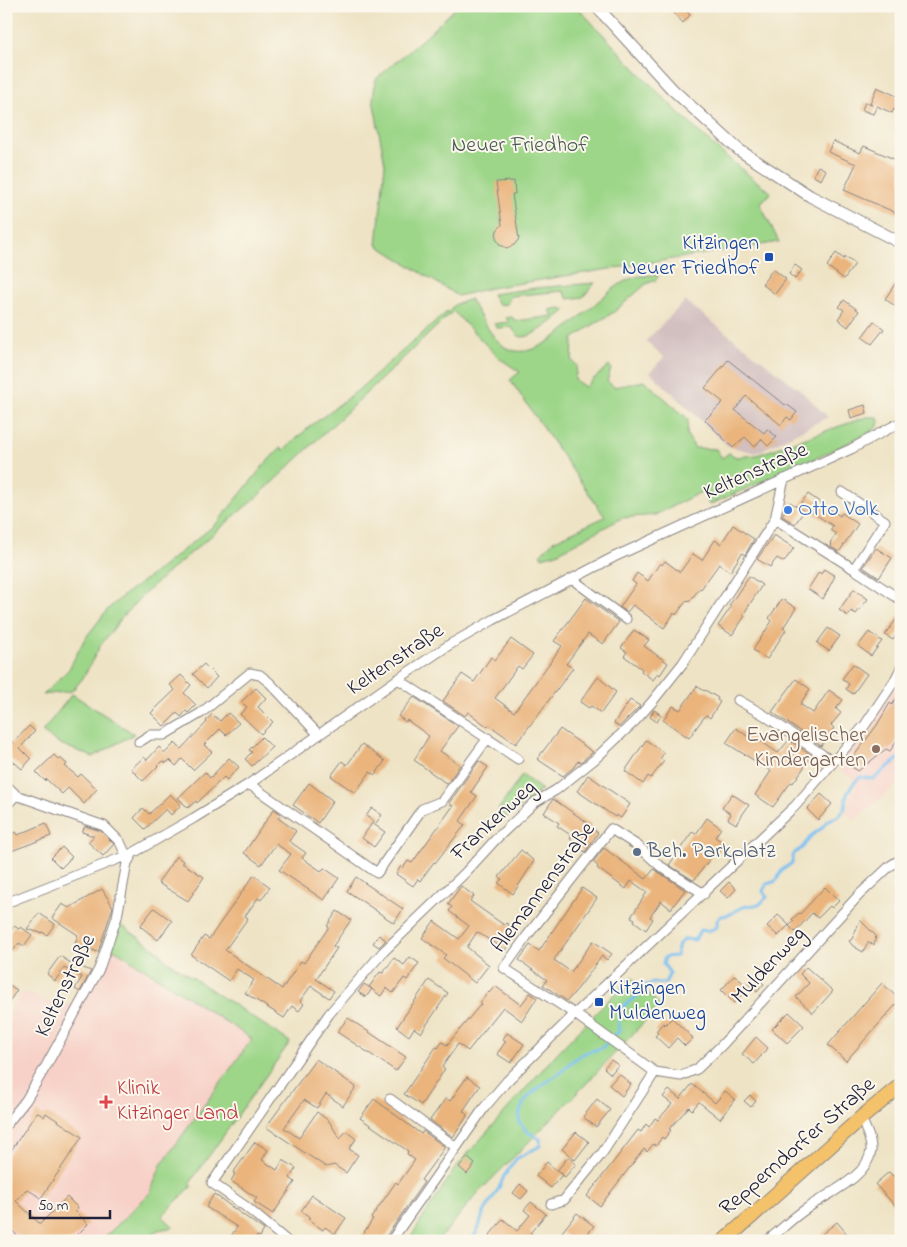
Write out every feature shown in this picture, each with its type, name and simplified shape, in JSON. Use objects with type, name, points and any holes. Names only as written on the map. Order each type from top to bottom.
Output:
[{"type":"main road","name":"Repperndorfer Straße","points":[[724,1241],[861,1118],[901,1085]]},
{"type":"street","points":[[596,6],[672,89],[739,150],[810,196],[901,243]]},
{"type":"street","name":"Keltenstraße","points":[[6,903],[129,854],[249,784],[398,679],[494,620],[672,529],[851,449],[901,422]]},
{"type":"street","name":"Frankenweg","points":[[287,1241],[245,1206],[212,1183],[329,1014],[383,952],[465,873],[496,839],[534,804],[556,790],[595,759],[635,722],[652,702],[683,663],[775,519],[784,480]]},
{"type":"street","points":[[842,492],[886,521],[854,569]]},
{"type":"street","points":[[775,519],[901,600]]},
{"type":"street","points":[[572,579],[626,619]]},
{"type":"street","points":[[391,1241],[484,1108],[507,1081],[796,805],[865,725],[901,668]]},
{"type":"street","points":[[139,742],[150,735],[164,734],[201,712],[250,674],[260,675],[270,683],[318,735]]},
{"type":"street","name":"Frankenweg","points":[[398,679],[518,759]]},
{"type":"street","points":[[738,700],[764,715],[833,762]]},
{"type":"street","points":[[249,784],[355,859],[378,873],[422,809],[442,801],[488,738]]},
{"type":"street","points":[[6,785],[16,795],[104,826],[129,854]]},
{"type":"street","points":[[6,806],[16,795]]},
{"type":"street","name":"Alemannenstraße","points":[[575,1014],[504,968],[611,829],[638,846],[660,866],[704,894]]},
{"type":"street","name":"Keltenstraße","points":[[6,1125],[26,1100],[99,969],[112,935],[129,854]]},
{"type":"street","name":"Muldenweg","points":[[575,1014],[655,1072],[682,1076],[697,1069],[722,1045],[859,895],[890,866],[901,859]]},
{"type":"street","points":[[551,1204],[564,1200],[603,1152],[655,1072]]},
{"type":"street","points":[[390,1099],[456,1147]]},
{"type":"street","points":[[768,1240],[806,1209],[850,1181],[859,1173],[871,1151],[870,1140],[861,1118]]},
{"type":"shaded area","points":[[685,301],[799,389],[828,417],[756,453],[728,446],[650,372],[664,357],[646,341]]},
{"type":"shaded area","name":"Evangelischer Kindergarten","points":[[901,678],[901,781],[854,821],[846,812],[850,796],[857,786],[853,780],[837,767],[868,730]]},
{"type":"shaded area","name":"Klinik Kitzinger Land","points":[[114,949],[252,1039],[161,1165],[150,1193],[101,1241],[6,1241],[6,1016],[21,994],[31,993],[59,1007],[71,1004],[102,955]]},
{"type":"green space","name":"Neuer Friedhof","points":[[458,6],[576,6],[669,104],[718,150],[771,192],[760,204],[779,242],[490,288],[458,296],[377,245],[385,164],[373,99],[376,79]]},
{"type":"green space","points":[[659,274],[656,280],[646,284],[614,312],[573,339],[572,361],[577,365],[575,380],[585,387],[609,365],[611,369],[607,381],[614,387],[645,381],[688,419],[687,435],[695,448],[716,449],[722,458],[729,453],[736,457],[757,455],[866,417],[877,417],[879,420],[878,426],[872,431],[823,455],[709,505],[703,491],[655,515],[622,518],[557,553],[542,557],[540,555],[553,541],[605,517],[510,380],[520,372],[499,358],[453,311],[259,495],[140,598],[100,646],[83,678],[72,691],[43,695],[69,669],[84,640],[108,609],[217,523],[280,448],[284,450],[308,428],[357,391],[456,304],[471,299],[495,338],[505,347],[520,351],[536,348],[553,339],[619,285],[635,277]]},
{"type":"green space","points":[[595,283],[583,297],[568,299],[563,291],[511,296],[507,304],[498,305],[492,294],[536,288]]},
{"type":"green space","points":[[561,308],[566,310],[557,318],[543,328],[524,337],[519,336],[511,327],[497,328],[494,324],[509,322],[506,318],[512,317],[516,321],[554,316],[549,310]]},
{"type":"green space","points":[[72,694],[134,734],[93,757],[60,744],[42,732]]},
{"type":"green space","points":[[522,775],[542,790],[506,818],[498,810]]},
{"type":"green space","points":[[118,923],[161,953],[163,958],[290,1042],[189,1184],[192,1186],[162,1216],[174,1227],[158,1230],[146,1241],[101,1241],[150,1193],[161,1165],[252,1039],[114,949],[108,952]]},
{"type":"green space","points":[[631,977],[660,1005],[583,1087],[477,1194],[438,1241],[408,1241],[456,1167],[558,1052]]},
{"type":"building","points":[[680,6],[690,15],[683,23],[673,12]]},
{"type":"building","points":[[877,87],[901,98],[901,112],[894,109],[892,113],[877,106],[873,114],[862,110],[865,102],[872,104],[870,103]]},
{"type":"building","points":[[833,141],[860,153],[864,146],[901,162],[901,215],[844,190],[856,164],[828,152]]},
{"type":"building","points":[[818,166],[826,170],[821,180],[813,176]]},
{"type":"building","points":[[514,181],[515,194],[512,194],[519,239],[514,245],[507,248],[500,245],[496,238],[497,230],[502,225],[496,182]]},
{"type":"building","points":[[836,253],[855,264],[844,279],[827,266]]},
{"type":"building","points":[[795,265],[802,270],[795,279],[789,274]]},
{"type":"building","points":[[773,269],[786,279],[775,294],[762,284]]},
{"type":"building","points":[[901,275],[901,310],[885,299]]},
{"type":"building","points":[[844,300],[859,311],[848,327],[838,319],[844,310],[839,307]]},
{"type":"building","points":[[874,321],[884,329],[872,344],[862,337]]},
{"type":"building","points":[[728,360],[777,399],[797,412],[791,420],[787,417],[781,425],[746,396],[735,410],[764,433],[767,429],[777,437],[768,446],[761,439],[755,447],[745,437],[733,448],[705,420],[723,402],[705,388]]},
{"type":"building","points":[[865,405],[867,413],[851,418],[849,410]]},
{"type":"building","points":[[808,494],[840,516],[842,513],[858,524],[839,552],[831,547],[830,543],[836,534],[830,530],[833,526],[800,504]]},
{"type":"building","points":[[790,502],[804,511],[795,524],[782,516]]},
{"type":"building","points":[[733,525],[754,539],[745,555],[742,553],[730,572],[719,564],[701,589],[689,602],[687,600],[676,615],[674,613],[664,628],[633,605],[627,612],[620,607],[636,584],[632,581],[637,573],[648,581],[660,563],[662,565],[665,561],[680,572],[693,554],[702,560],[715,540],[721,544]]},
{"type":"building","points":[[774,535],[794,548],[784,562],[777,558],[770,567],[757,559]]},
{"type":"building","points":[[876,548],[892,558],[879,578],[863,567]]},
{"type":"building","points":[[824,569],[835,576],[823,599],[808,589],[819,572],[821,574]]},
{"type":"building","points":[[749,576],[762,585],[732,635],[718,626]]},
{"type":"building","points":[[854,589],[868,599],[856,614],[851,611],[848,616],[839,610]]},
{"type":"building","points":[[586,598],[619,622],[603,644],[588,634],[566,664],[573,668],[516,744],[468,712],[465,716],[443,701],[462,674],[474,682],[491,657],[495,660],[511,639],[533,655],[522,669],[518,666],[495,698],[514,712],[562,646],[554,641]]},
{"type":"building","points":[[782,599],[796,608],[783,628],[786,630],[767,659],[753,650],[772,621],[769,618]]},
{"type":"building","points":[[901,613],[901,629],[893,640],[885,635]]},
{"type":"building","points":[[828,628],[840,636],[829,651],[817,643]]},
{"type":"building","points":[[634,630],[649,640],[644,646],[668,663],[660,675],[658,673],[653,680],[624,656],[627,652],[621,648]]},
{"type":"building","points":[[869,632],[882,641],[871,656],[858,646]]},
{"type":"building","points":[[204,664],[217,677],[207,688],[193,674]]},
{"type":"building","points":[[853,664],[867,674],[853,694],[846,689],[849,684],[842,679]]},
{"type":"building","points":[[181,675],[191,685],[184,693],[196,705],[188,713],[186,711],[181,717],[177,713],[164,726],[151,713],[175,690],[170,685]]},
{"type":"building","points":[[598,677],[616,692],[601,713],[591,706],[589,708],[580,702]]},
{"type":"building","points":[[796,679],[810,689],[800,704],[813,713],[829,690],[843,700],[836,709],[841,713],[831,725],[834,728],[821,746],[772,712]]},
{"type":"building","points":[[697,686],[718,698],[717,700],[720,702],[710,718],[706,715],[689,738],[663,720],[673,706],[680,710]]},
{"type":"building","points":[[256,688],[266,698],[258,707],[273,722],[261,734],[240,714],[247,707],[241,702]]},
{"type":"building","points":[[901,691],[901,734],[890,751],[886,749],[858,771],[848,764],[877,725],[890,703],[892,705]]},
{"type":"building","points":[[414,697],[458,726],[440,751],[460,765],[447,784],[414,760],[429,736],[407,720],[406,722],[398,716]]},
{"type":"building","points":[[630,700],[640,706],[619,727],[614,723]]},
{"type":"building","points":[[654,710],[661,715],[657,722],[650,717]]},
{"type":"building","points":[[228,713],[239,723],[226,735],[220,729],[204,745],[212,752],[193,770],[182,759],[176,766],[170,760],[166,763],[163,761],[143,781],[131,769],[144,757],[147,760],[159,747],[165,753],[175,743],[181,749],[207,722],[212,714],[220,721]]},
{"type":"building","points":[[29,726],[35,731],[20,748],[31,759],[22,769],[6,755],[6,739],[12,744]]},
{"type":"building","points":[[736,728],[757,743],[759,740],[778,753],[789,740],[812,756],[773,807],[755,795],[771,771],[726,743]]},
{"type":"building","points":[[560,729],[593,752],[581,762],[578,761],[563,776],[537,759]]},
{"type":"building","points":[[262,737],[272,747],[252,766],[245,759],[252,752],[249,750]]},
{"type":"building","points":[[646,740],[664,753],[660,759],[664,761],[651,778],[648,776],[643,784],[625,771]]},
{"type":"building","points":[[362,744],[385,761],[375,775],[370,772],[355,793],[331,776],[342,761],[347,765]]},
{"type":"building","points":[[54,755],[67,764],[65,766],[78,777],[81,774],[97,789],[84,804],[68,788],[62,794],[36,772]]},
{"type":"building","points":[[229,758],[239,767],[227,780],[224,777],[197,803],[196,801],[188,808],[178,798],[205,772],[210,778]]},
{"type":"building","points":[[479,761],[488,767],[471,792],[477,796],[460,821],[465,825],[420,881],[418,879],[413,886],[396,874],[401,866],[403,868],[408,861],[412,863],[453,806],[449,803]]},
{"type":"building","points":[[588,775],[630,804],[621,818],[616,815],[615,817],[577,791]]},
{"type":"building","points":[[309,783],[333,801],[318,823],[293,805]]},
{"type":"building","points":[[170,794],[181,805],[171,815],[166,809],[145,829],[134,818],[143,808],[149,814]]},
{"type":"building","points":[[732,794],[749,805],[736,824],[728,819],[731,814],[722,808]]},
{"type":"building","points":[[821,794],[832,804],[818,820],[807,809]]},
{"type":"building","points":[[553,799],[591,825],[590,827],[598,833],[585,852],[570,839],[572,836],[557,826],[559,823],[544,813]]},
{"type":"building","points":[[372,808],[382,815],[376,823],[366,816]]},
{"type":"building","points":[[274,809],[281,814],[278,818],[296,831],[289,841],[306,853],[302,858],[321,871],[324,868],[339,878],[324,900],[279,870],[291,854],[276,844],[261,865],[244,853]]},
{"type":"building","points":[[707,818],[721,828],[715,837],[724,843],[717,854],[715,852],[693,880],[669,865],[692,832],[696,834]]},
{"type":"building","points":[[46,823],[51,836],[6,853],[6,836],[16,832],[18,835]]},
{"type":"building","points":[[372,823],[385,832],[374,847],[362,838]]},
{"type":"building","points":[[85,826],[101,831],[114,844],[103,856],[88,842],[94,836],[82,832]]},
{"type":"building","points":[[62,847],[72,857],[61,868],[51,858]]},
{"type":"building","points":[[604,848],[646,879],[654,869],[685,890],[671,909],[661,901],[650,917],[653,919],[646,930],[631,917],[647,892],[631,881],[626,889],[597,868],[598,866],[593,862]]},
{"type":"building","points":[[521,850],[534,861],[513,894],[498,883],[502,879],[499,877]]},
{"type":"building","points":[[176,856],[183,861],[182,863],[204,877],[188,901],[158,883]]},
{"type":"building","points":[[254,875],[270,887],[261,900],[258,898],[245,916],[248,918],[225,950],[282,989],[301,961],[304,963],[329,927],[327,926],[337,911],[351,920],[333,946],[337,948],[316,979],[334,991],[329,998],[311,986],[300,1001],[304,1004],[299,1011],[292,1006],[284,1018],[245,993],[254,980],[237,969],[229,981],[191,955],[204,936],[209,939]]},
{"type":"building","points":[[356,877],[403,909],[394,923],[347,891]]},
{"type":"building","points":[[729,882],[736,889],[728,898],[720,891]]},
{"type":"building","points":[[461,886],[474,896],[470,901],[504,925],[506,923],[518,931],[505,950],[477,932],[467,947],[489,965],[475,983],[443,958],[446,955],[422,938],[434,921],[459,939],[469,926],[449,911],[452,907],[448,904]]},
{"type":"building","points":[[825,887],[839,901],[832,908],[830,906],[818,918],[812,913],[795,932],[789,926],[794,921],[792,919],[800,914]]},
{"type":"building","points":[[582,888],[597,898],[554,960],[571,972],[593,941],[612,954],[607,960],[602,956],[567,1001],[543,985],[547,980],[519,960],[530,945],[539,951]]},
{"type":"building","points":[[102,889],[113,907],[98,952],[75,944],[78,935],[52,918],[62,904],[69,908]]},
{"type":"building","points":[[154,908],[172,921],[158,940],[140,926]]},
{"type":"building","points":[[39,913],[55,924],[47,935],[27,929]]},
{"type":"building","points":[[778,915],[789,925],[778,936],[767,926]]},
{"type":"building","points":[[860,920],[876,936],[874,945],[868,942],[863,952],[849,941],[852,939]]},
{"type":"building","points":[[14,926],[19,929],[21,927],[32,935],[24,946],[19,943],[12,952],[6,947],[6,937]]},
{"type":"building","points":[[379,935],[386,940],[379,947],[373,943]]},
{"type":"building","points":[[60,956],[91,971],[80,992],[75,989],[82,977],[64,968],[55,981],[47,974]]},
{"type":"building","points":[[410,957],[419,963],[407,980],[404,978],[393,993],[386,988],[381,996],[369,987],[394,958],[404,965]]},
{"type":"building","points":[[806,967],[833,991],[813,1013],[796,997],[809,983],[800,974]]},
{"type":"building","points":[[735,975],[748,988],[734,1003],[721,990]]},
{"type":"building","points":[[755,976],[764,984],[757,992],[748,983]]},
{"type":"building","points":[[429,980],[448,993],[421,1033],[414,1028],[409,1036],[397,1027]]},
{"type":"building","points":[[6,983],[17,990],[6,1006]]},
{"type":"building","points":[[882,983],[900,1000],[846,1061],[828,1045]]},
{"type":"building","points":[[364,984],[372,989],[366,997],[358,992]]},
{"type":"building","points":[[495,986],[521,1005],[530,993],[537,998],[522,1021],[503,1007],[468,1051],[458,1044],[442,1067],[445,1069],[421,1105],[404,1094],[436,1047],[438,1048],[442,1042],[447,1045],[481,1004],[488,992]]},
{"type":"building","points":[[789,1012],[804,1026],[787,1043],[772,1029]]},
{"type":"building","points":[[348,1018],[406,1057],[396,1071],[337,1032]]},
{"type":"building","points":[[672,1018],[693,1038],[685,1046],[677,1038],[668,1048],[655,1036],[658,1033],[656,1031],[663,1023],[665,1025]]},
{"type":"building","points":[[507,1033],[524,1044],[511,1063],[497,1054],[506,1041],[503,1039]]},
{"type":"building","points":[[756,1037],[768,1048],[754,1064],[742,1054]]},
{"type":"building","points":[[316,1059],[356,1087],[343,1106],[326,1094],[317,1108],[304,1100],[284,1128],[299,1138],[317,1112],[329,1121],[340,1139],[346,1131],[356,1139],[349,1149],[358,1155],[346,1173],[334,1165],[326,1167],[266,1127]]},
{"type":"building","points":[[611,1060],[618,1065],[611,1074],[604,1068]]},
{"type":"building","points":[[619,1074],[631,1084],[622,1096],[609,1085]]},
{"type":"building","points":[[467,1077],[480,1086],[463,1111],[468,1115],[453,1137],[430,1120],[446,1098],[450,1101]]},
{"type":"building","points":[[692,1084],[715,1103],[725,1091],[735,1099],[720,1119],[699,1102],[692,1110],[689,1107],[669,1129],[671,1130],[664,1139],[662,1137],[656,1146],[653,1144],[647,1152],[644,1149],[600,1206],[587,1196],[638,1130],[641,1132],[646,1124],[649,1127],[655,1118],[658,1120],[672,1104],[663,1097],[669,1090],[680,1099]]},
{"type":"building","points":[[750,1095],[756,1101],[751,1107],[744,1101]]},
{"type":"building","points":[[374,1099],[421,1134],[423,1131],[445,1147],[421,1180],[424,1182],[383,1241],[358,1241],[373,1219],[371,1218],[396,1182],[398,1184],[415,1160],[407,1154],[408,1151],[360,1118]]},
{"type":"building","points":[[597,1099],[610,1110],[596,1127],[583,1117]]},
{"type":"building","points":[[37,1112],[44,1117],[46,1113],[82,1137],[41,1198],[27,1189],[16,1201],[40,1224],[67,1197],[78,1208],[75,1211],[88,1224],[71,1241],[20,1241],[20,1238],[6,1225],[6,1158]]},
{"type":"building","points":[[576,1132],[589,1142],[575,1160],[562,1149]]},
{"type":"building","points":[[255,1142],[268,1150],[262,1160],[277,1170],[283,1160],[296,1168],[290,1178],[295,1182],[273,1214],[254,1202],[257,1198],[231,1181],[235,1174],[233,1173]]},
{"type":"building","points":[[467,1157],[475,1164],[467,1174],[459,1167]]},
{"type":"building","points":[[568,1157],[576,1164],[565,1177],[557,1171]]},
{"type":"building","points":[[547,1162],[562,1175],[551,1188],[536,1176]]},
{"type":"building","points":[[889,1172],[901,1184],[901,1212],[875,1184]]},
{"type":"building","points":[[520,1184],[528,1191],[521,1199],[513,1193]]},
{"type":"building","points":[[214,1194],[264,1230],[260,1237],[257,1236],[253,1241],[250,1241],[243,1236],[240,1241],[228,1241],[237,1227],[206,1207]]},
{"type":"building","points":[[312,1195],[346,1218],[335,1234],[325,1227],[323,1230],[301,1211]]},
{"type":"building","points":[[531,1202],[546,1214],[530,1233],[539,1241],[494,1241],[489,1236],[503,1219],[517,1231],[530,1215],[524,1210]]},
{"type":"building","points":[[577,1213],[594,1226],[582,1241],[572,1241],[562,1232]]},
{"type":"building","points":[[837,1222],[853,1241],[828,1241],[822,1234]]},
{"type":"waterway","points":[[472,1241],[483,1214],[504,1176],[516,1159],[540,1146],[540,1139],[528,1132],[519,1122],[520,1113],[527,1098],[561,1072],[572,1061],[587,1052],[607,1044],[619,1031],[621,1009],[638,996],[638,989],[652,983],[665,983],[670,973],[663,964],[665,957],[676,956],[679,944],[684,939],[695,940],[700,930],[708,931],[717,927],[717,921],[721,916],[728,915],[743,907],[760,904],[767,897],[763,891],[767,884],[776,881],[782,870],[792,863],[793,854],[802,848],[827,821],[839,816],[845,808],[847,794],[853,784],[860,777],[874,779],[901,757]]},
{"type":"place","name":"Kitzingen Neuer Friedhof","points":[[769,257]]},
{"type":"place","name":"Otto Volk","points":[[788,510]]},
{"type":"place","name":"Evangelischer Kindergarten","points":[[876,749]]},
{"type":"place","name":"Beh. Parkplatz","points":[[637,852]]},
{"type":"place","name":"Kitzingen Muldenweg","points":[[599,1002]]},
{"type":"place","name":"Klinik Kitzinger Land","points":[[106,1102]]}]
